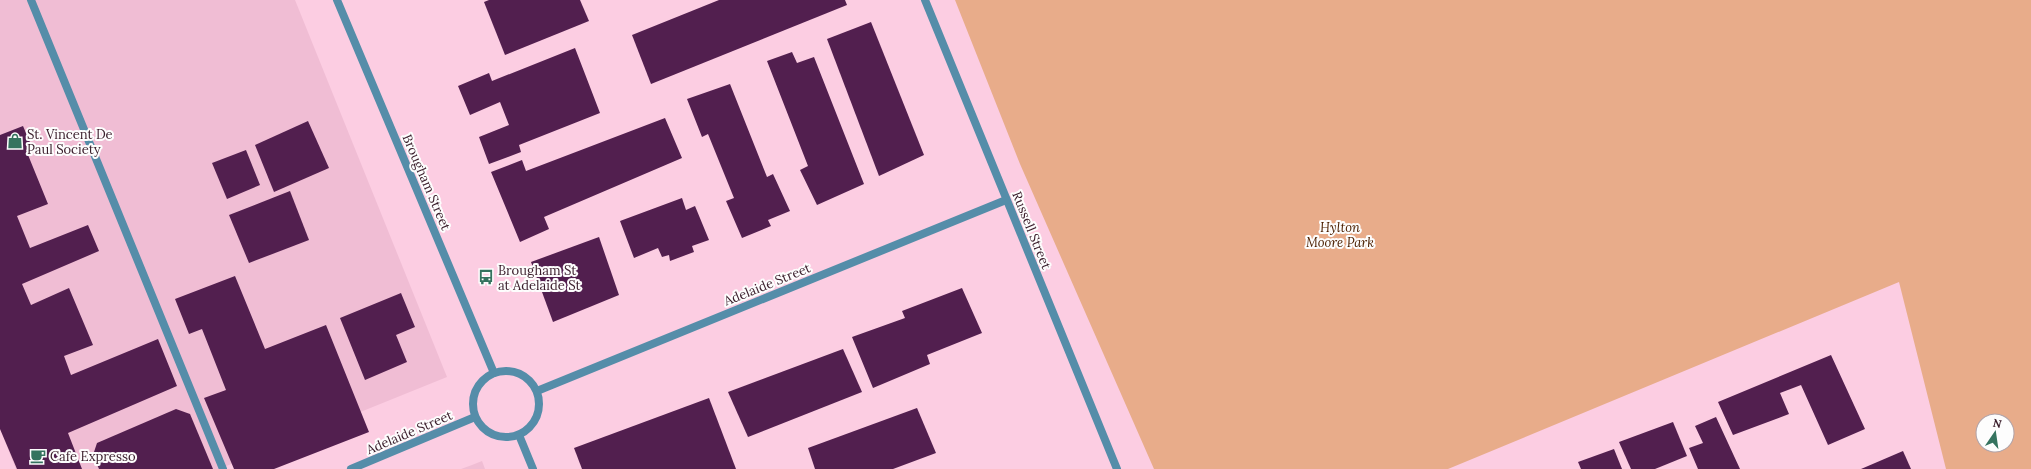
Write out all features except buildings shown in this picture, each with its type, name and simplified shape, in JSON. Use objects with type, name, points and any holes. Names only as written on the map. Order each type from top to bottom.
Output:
[{"type":"street","points":[[31,0],[223,469]]},
{"type":"street","name":"Brougham Street","points":[[337,0],[494,373]]},
{"type":"street","name":"Russell Street","points":[[925,0],[1117,469]]},
{"type":"street","name":"Adelaide Street","points":[[537,390],[1006,200]]},
{"type":"street","points":[[514,372],[524,376],[537,390],[539,411],[535,421],[528,429],[519,435],[504,437],[489,432],[481,426],[475,417],[473,407],[474,396],[478,386],[494,373],[514,372]]},
{"type":"street","name":"Adelaide Street","points":[[351,469],[475,417]]},
{"type":"street","points":[[519,435],[533,469]]},
{"type":"shaded area","points":[[0,0],[295,0],[447,377],[219,469],[16,469],[0,429]]},
{"type":"shaded area","points":[[482,461],[485,469],[461,469],[472,465]]},
{"type":"green space","name":"Hylton Moore Park","points":[[955,0],[2031,0],[2031,469],[1946,469],[1899,282],[1448,469],[1154,469],[1020,164]]},
{"type":"place","name":"St. Vincent De Paul Society","points":[[15,141]]},
{"type":"place","name":"Brougham St at Adelaide St","points":[[486,277]]},
{"type":"place","name":"Cafe Expresso","points":[[38,456]]}]
